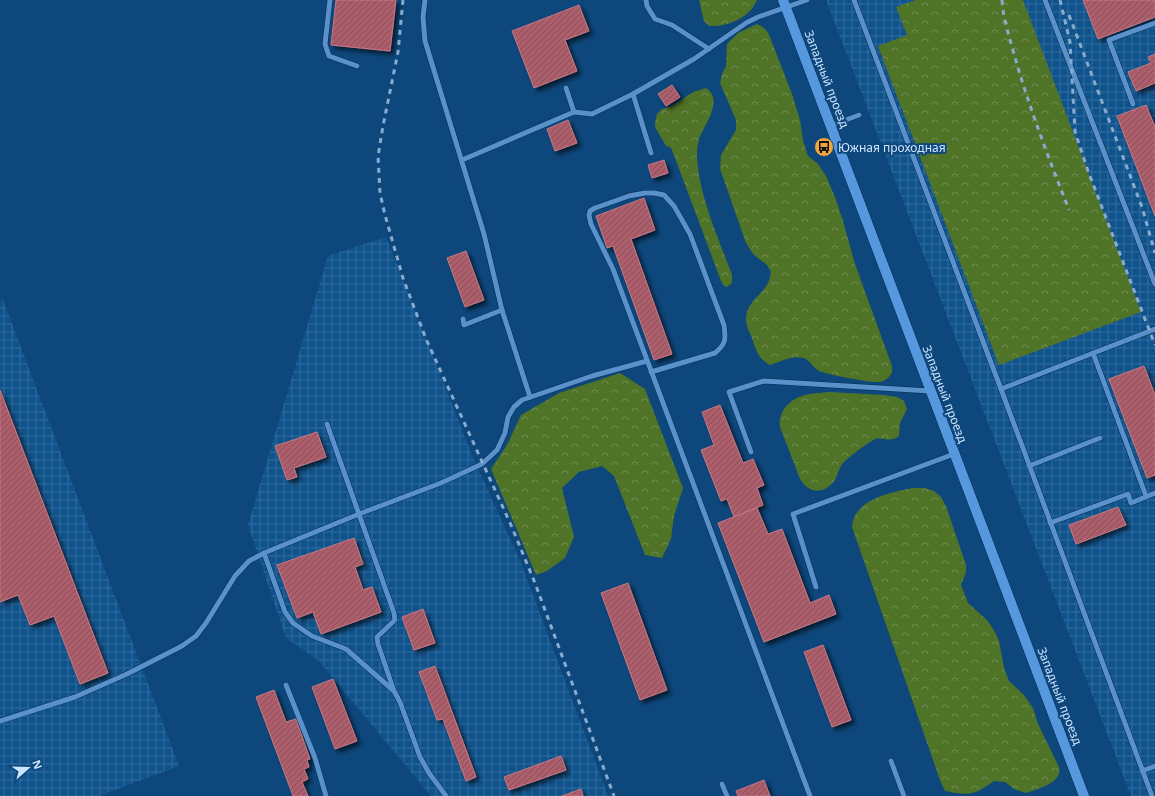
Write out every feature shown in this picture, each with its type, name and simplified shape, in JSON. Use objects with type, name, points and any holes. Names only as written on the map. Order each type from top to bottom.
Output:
[{"type":"main road","name":"Западный проезд","points":[[784,4],[1084,796]]},
{"type":"lane","points":[[330,0],[325,44],[329,56],[357,66]]},
{"type":"lane","points":[[425,0],[422,18],[424,41],[462,160],[484,234],[502,310],[530,397]]},
{"type":"lane","points":[[646,0],[647,6],[655,19],[672,25],[709,49]]},
{"type":"lane","points":[[462,160],[574,112],[592,114],[632,94],[709,49],[746,23],[784,4],[807,0]]},
{"type":"lane","points":[[854,0],[1001,389],[1152,796]]},
{"type":"lane","points":[[1045,0],[1155,284]]},
{"type":"lane","points":[[1133,104],[1109,40],[1155,23]]},
{"type":"lane","points":[[566,88],[574,112]]},
{"type":"lane","points":[[632,94],[651,153]]},
{"type":"lane","points":[[830,126],[859,115]]},
{"type":"lane","points":[[651,372],[715,353],[723,347],[726,337],[724,325],[690,234],[674,206],[664,195],[654,193],[630,196],[595,208],[590,211],[589,215],[591,224],[612,269],[810,796]]},
{"type":"lane","points":[[463,319],[464,325],[502,310]]},
{"type":"lane","points":[[1001,389],[1155,329]]},
{"type":"lane","points":[[1093,353],[1146,496]]},
{"type":"lane","points":[[0,722],[75,697],[134,671],[182,646],[196,636],[206,624],[235,576],[249,561],[264,553],[359,514],[441,483],[482,464],[497,450],[505,433],[508,417],[514,407],[522,400],[592,376],[647,361]]},
{"type":"lane","points":[[751,452],[729,392],[764,381],[930,391]]},
{"type":"lane","points":[[327,424],[394,613],[395,620],[377,637],[378,644],[394,691],[400,702],[420,757],[429,773],[446,796]]},
{"type":"lane","points":[[1029,466],[1100,438]]},
{"type":"lane","points":[[816,587],[793,514],[954,454]]},
{"type":"lane","points":[[1050,523],[1128,494],[1131,502],[1155,493]]},
{"type":"lane","points":[[264,553],[285,612],[293,623],[312,636],[346,648],[394,691]]},
{"type":"lane","points":[[286,685],[315,758],[326,796]]},
{"type":"lane","points":[[891,761],[904,796]]},
{"type":"lane","points":[[1142,771],[1155,766]]},
{"type":"lane","points":[[722,784],[727,796]]},
{"type":"shaded area","points":[[826,0],[1155,0],[1155,796],[1131,796]]},
{"type":"shaded area","points":[[386,237],[472,455],[521,563],[608,796],[431,796],[318,660],[286,638],[248,525],[328,256]]},
{"type":"shaded area","points":[[3,300],[179,766],[99,796],[0,796],[0,301]]},
{"type":"green space","points":[[699,0],[757,0],[749,12],[737,20],[723,25],[709,26],[704,21]]},
{"type":"green space","points":[[916,0],[1023,0],[1141,312],[999,365],[878,46],[907,35],[896,7]]},
{"type":"green space","points":[[757,24],[762,26],[768,32],[770,37],[792,94],[800,120],[803,141],[808,156],[818,164],[826,176],[835,197],[855,264],[892,366],[892,373],[887,379],[880,382],[840,377],[824,373],[817,370],[805,359],[799,357],[790,358],[770,365],[758,354],[746,323],[746,314],[748,309],[766,286],[771,272],[767,265],[753,254],[746,243],[720,169],[721,155],[736,130],[736,120],[720,83],[726,66],[727,44],[738,33]]},
{"type":"green space","points":[[706,88],[711,93],[713,104],[710,117],[698,142],[698,170],[705,201],[732,275],[732,283],[727,287],[724,286],[721,281],[672,150],[670,147],[666,146],[655,127],[657,114],[662,109],[672,106],[693,92]]},
{"type":"green space","points":[[620,373],[645,389],[683,488],[674,516],[671,539],[662,558],[645,555],[614,476],[602,466],[579,472],[562,488],[574,537],[565,558],[547,571],[536,575],[491,469],[507,445],[521,415],[559,393]]},
{"type":"green space","points":[[828,392],[897,397],[904,401],[907,409],[900,423],[899,436],[892,439],[879,438],[873,440],[843,463],[831,485],[817,491],[808,488],[800,479],[780,427],[780,422],[782,412],[792,401],[805,395]]},
{"type":"green space","points":[[912,488],[925,488],[934,491],[941,497],[946,506],[966,565],[966,572],[961,585],[968,603],[987,620],[995,632],[999,641],[1004,668],[1009,681],[1024,695],[1033,708],[1038,724],[1059,767],[1057,777],[1045,786],[1026,793],[1014,789],[1005,782],[994,781],[977,792],[961,794],[945,791],[940,780],[852,527],[854,517],[866,504],[884,495]]},
{"type":"building","points":[[336,0],[396,0],[390,51],[331,45]]},
{"type":"building","points":[[1083,0],[1155,0],[1155,17],[1098,39]]},
{"type":"building","points":[[579,5],[589,31],[565,40],[577,71],[534,88],[512,31]]},
{"type":"building","points":[[1155,54],[1155,83],[1136,91],[1128,72],[1151,63],[1148,57]]},
{"type":"building","points":[[672,85],[680,97],[666,106],[658,94]]},
{"type":"building","points":[[1146,105],[1155,127],[1155,216],[1117,116]]},
{"type":"building","points":[[568,120],[577,143],[555,151],[547,129]]},
{"type":"building","points":[[664,160],[668,173],[652,178],[648,165]]},
{"type":"building","points":[[644,198],[655,230],[631,239],[672,354],[654,360],[613,246],[607,248],[596,216]]},
{"type":"building","points":[[466,251],[484,300],[465,307],[447,258]]},
{"type":"building","points":[[1144,366],[1155,395],[1155,475],[1147,478],[1109,379]]},
{"type":"building","points":[[0,390],[108,673],[80,684],[54,616],[30,625],[18,595],[0,602]]},
{"type":"building","points":[[720,405],[743,463],[753,459],[764,485],[757,488],[763,505],[734,517],[727,499],[721,501],[701,450],[714,445],[702,412]]},
{"type":"building","points":[[317,432],[326,457],[294,468],[297,477],[287,480],[275,446]]},
{"type":"building","points":[[1118,507],[1126,525],[1076,544],[1069,525]]},
{"type":"building","points":[[757,508],[768,534],[782,529],[810,603],[829,595],[836,614],[764,642],[718,523]]},
{"type":"building","points":[[354,538],[363,564],[355,567],[363,590],[372,587],[381,612],[321,634],[313,612],[297,618],[277,565]]},
{"type":"building","points":[[628,583],[667,690],[640,700],[601,593]]},
{"type":"building","points":[[423,609],[435,643],[414,650],[402,617]]},
{"type":"building","points":[[823,645],[851,720],[832,727],[804,652]]},
{"type":"building","points":[[435,666],[476,777],[466,781],[443,719],[437,720],[419,672]]},
{"type":"building","points":[[333,679],[357,741],[335,749],[312,687]]},
{"type":"building","points":[[274,690],[286,722],[296,719],[310,759],[307,760],[309,767],[304,769],[308,779],[302,782],[308,796],[293,796],[256,697]]},
{"type":"building","points":[[561,756],[566,770],[509,790],[504,777]]},
{"type":"building","points":[[764,780],[770,796],[738,796],[736,791]]},
{"type":"building","points":[[581,789],[583,796],[562,796]]},
{"type":"railway","points":[[403,0],[398,52],[378,156],[380,193],[385,215],[403,278],[426,339],[511,525],[535,583],[614,796]]},
{"type":"railway","points":[[1002,0],[1006,27],[1026,94],[1069,210]]},
{"type":"railway","points":[[1060,0],[1070,42],[1075,132],[1088,171],[1155,345]]},
{"type":"railway","points":[[1069,15],[1142,207],[1155,253]]},
{"type":"place","name":"Южная проходная","points":[[824,147]]}]
